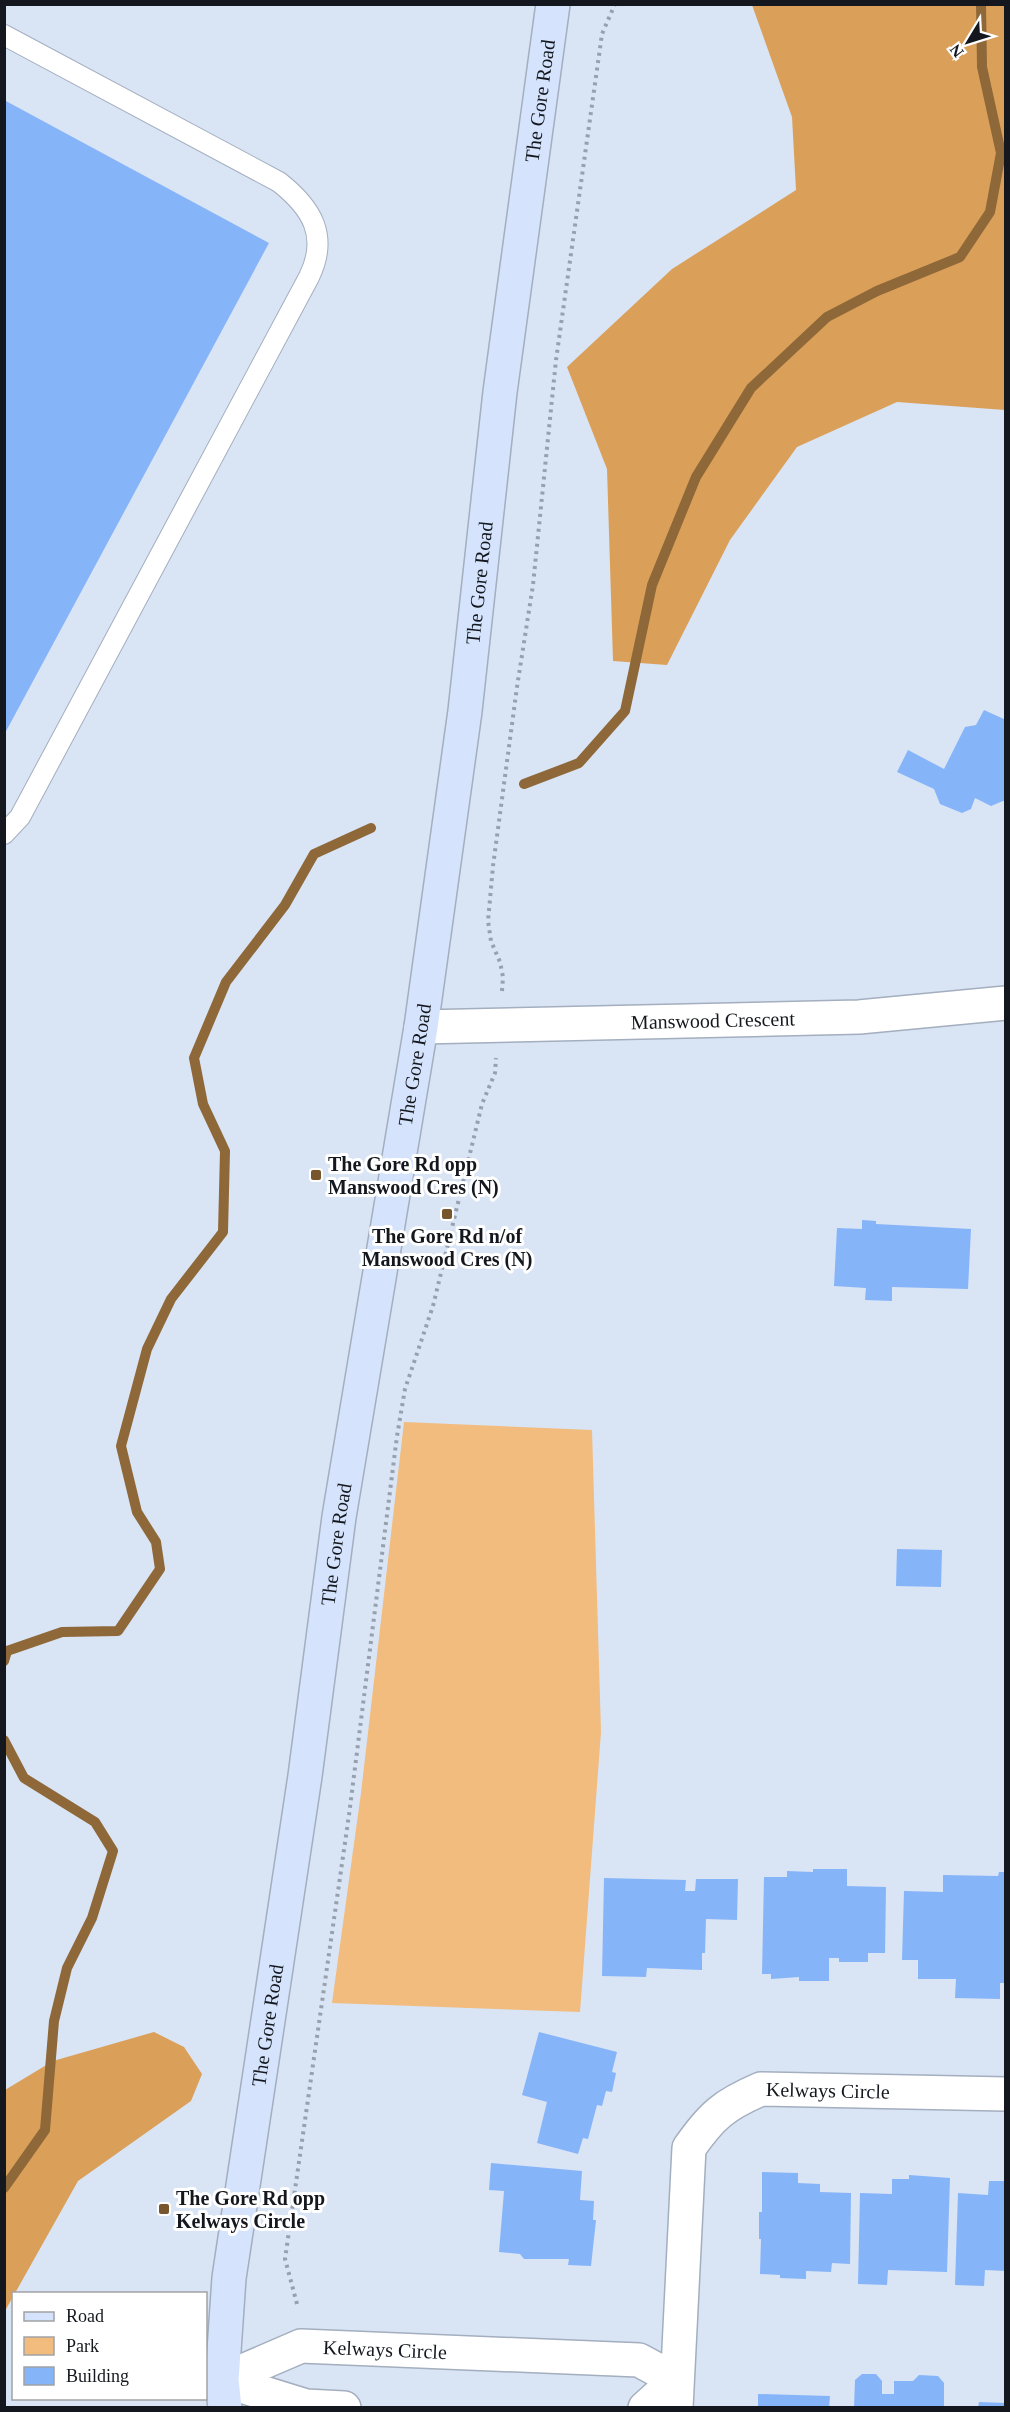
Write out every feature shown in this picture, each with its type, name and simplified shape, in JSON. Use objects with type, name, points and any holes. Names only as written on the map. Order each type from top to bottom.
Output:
[{"type":"main road","name":"The Gore Road","points":[[223,2394],[229,2278],[305,1776],[339,1517],[421,1027],[465,711],[500,392],[553,4]]},
{"type":"street","name":"Manswood Crescent","points":[[421,1027],[859,1017],[1005,1003]]},
{"type":"street","name":"Kelways Circle","points":[[676,2394],[689,2148],[708,2121],[732,2102],[761,2089],[1005,2094]]},
{"type":"street","name":"Kelways Circle","points":[[223,2394],[301,2346],[639,2360],[676,2394]]},
{"type":"street","points":[[223,2394],[306,2406],[344,2408]]},
{"type":"street","points":[[645,2408],[676,2394]]},
{"type":"lane","points":[[4,35],[279,182],[298,196],[310,214],[319,247],[317,261],[309,277],[20,817],[4,834]]},
{"type":"path","points":[[503,977],[500,962],[490,941],[488,921],[494,866],[533,585],[562,316],[602,34],[615,4]]},
{"type":"path","points":[[297,2304],[285,2259],[349,1815],[397,1436],[405,1389],[433,1306],[482,1104],[495,1073]]},
{"type":"green space","points":[[404,1422],[592,1430],[601,1732],[580,2012],[332,2003],[361,1793]]},
{"type":"shaded area","points":[[752,5],[1005,5],[1005,410],[897,402],[797,447],[730,540],[667,665],[613,661],[607,469],[567,367],[672,269],[796,190],[792,117]]},
{"type":"shaded area","points":[[154,2032],[184,2047],[202,2074],[191,2101],[78,2181],[16,2292],[12,2292],[12,2299],[5,2311],[5,2090],[53,2061]]},
{"type":"building","points":[[4,100],[269,243],[4,735]]},
{"type":"building","points":[[984,710],[1006,720],[1006,802],[991,806],[975,798],[971,809],[962,813],[940,804],[934,789],[897,772],[908,750],[944,769],[965,727],[976,725]]},
{"type":"building","points":[[862,1220],[876,1221],[876,1224],[971,1229],[968,1289],[892,1287],[892,1301],[865,1300],[866,1288],[834,1286],[837,1228],[862,1229]]},
{"type":"building","points":[[897,1549],[942,1550],[941,1587],[896,1586]]},
{"type":"building","points":[[813,1869],[847,1869],[847,1886],[886,1887],[885,1953],[868,1953],[868,1962],[839,1962],[839,1958],[829,1958],[829,1981],[799,1981],[799,1977],[771,1979],[771,1974],[762,1974],[764,1877],[787,1877],[787,1871],[813,1872]]},
{"type":"building","points":[[999,1872],[1006,1872],[1006,1983],[1000,1983],[1000,1999],[955,1998],[956,1979],[918,1979],[918,1960],[902,1960],[904,1891],[943,1892],[943,1875],[998,1876]]},
{"type":"building","points":[[604,1878],[686,1880],[685,1891],[695,1891],[696,1879],[738,1879],[737,1920],[706,1919],[702,1970],[647,1968],[646,1977],[602,1976]]},
{"type":"building","points":[[539,2032],[617,2052],[612,2072],[616,2073],[612,2092],[606,2091],[602,2106],[597,2105],[588,2139],[583,2138],[578,2154],[537,2143],[547,2102],[522,2095]]},
{"type":"building","points":[[491,2163],[582,2171],[580,2200],[594,2201],[593,2220],[596,2220],[591,2266],[568,2265],[569,2259],[524,2259],[520,2254],[499,2252],[504,2191],[489,2190]]},
{"type":"building","points":[[762,2172],[798,2173],[798,2183],[820,2184],[820,2192],[851,2193],[850,2264],[832,2263],[831,2272],[806,2271],[806,2279],[780,2278],[780,2275],[760,2274],[759,2212],[762,2212]]},
{"type":"building","points":[[909,2175],[950,2178],[947,2272],[888,2270],[887,2285],[858,2284],[860,2193],[892,2194],[892,2179],[909,2179]]},
{"type":"building","points":[[989,2181],[1006,2181],[1006,2271],[985,2270],[984,2286],[955,2285],[958,2193],[988,2195]]},
{"type":"building","points":[[862,2374],[876,2374],[882,2381],[882,2394],[894,2394],[894,2381],[913,2381],[919,2375],[938,2376],[944,2383],[944,2408],[854,2408],[855,2380]]},
{"type":"building","points":[[758,2394],[830,2396],[829,2408],[758,2408]]},
{"type":"building","points":[[979,2402],[1006,2403],[1006,2408],[978,2408]]},
{"type":"waterway","points":[[524,784],[579,763],[625,711],[652,585],[696,477],[751,388],[827,317],[877,291],[960,257],[990,212],[1001,153],[982,67],[981,4]]},
{"type":"waterway","points":[[4,1661],[7,1651],[62,1632],[118,1631],[160,1569],[156,1542],[137,1512],[121,1446],[147,1349],[171,1299],[223,1232],[225,1151],[203,1104],[194,1058],[226,982],[285,905],[314,854],[371,828]]},
{"type":"waterway","points":[[4,1740],[24,1778],[95,1822],[113,1851],[92,1918],[67,1968],[54,2021],[45,2130],[4,2188]]},
{"type":"place","name":"The Gore Rd opp Manswood Cres (N)","points":[[316,1175]]},
{"type":"place","name":"The Gore Rd n/of Manswood Cres (N)","points":[[447,1214]]},
{"type":"place","name":"The Gore Rd opp Kelways Circle","points":[[164,2209]]}]
